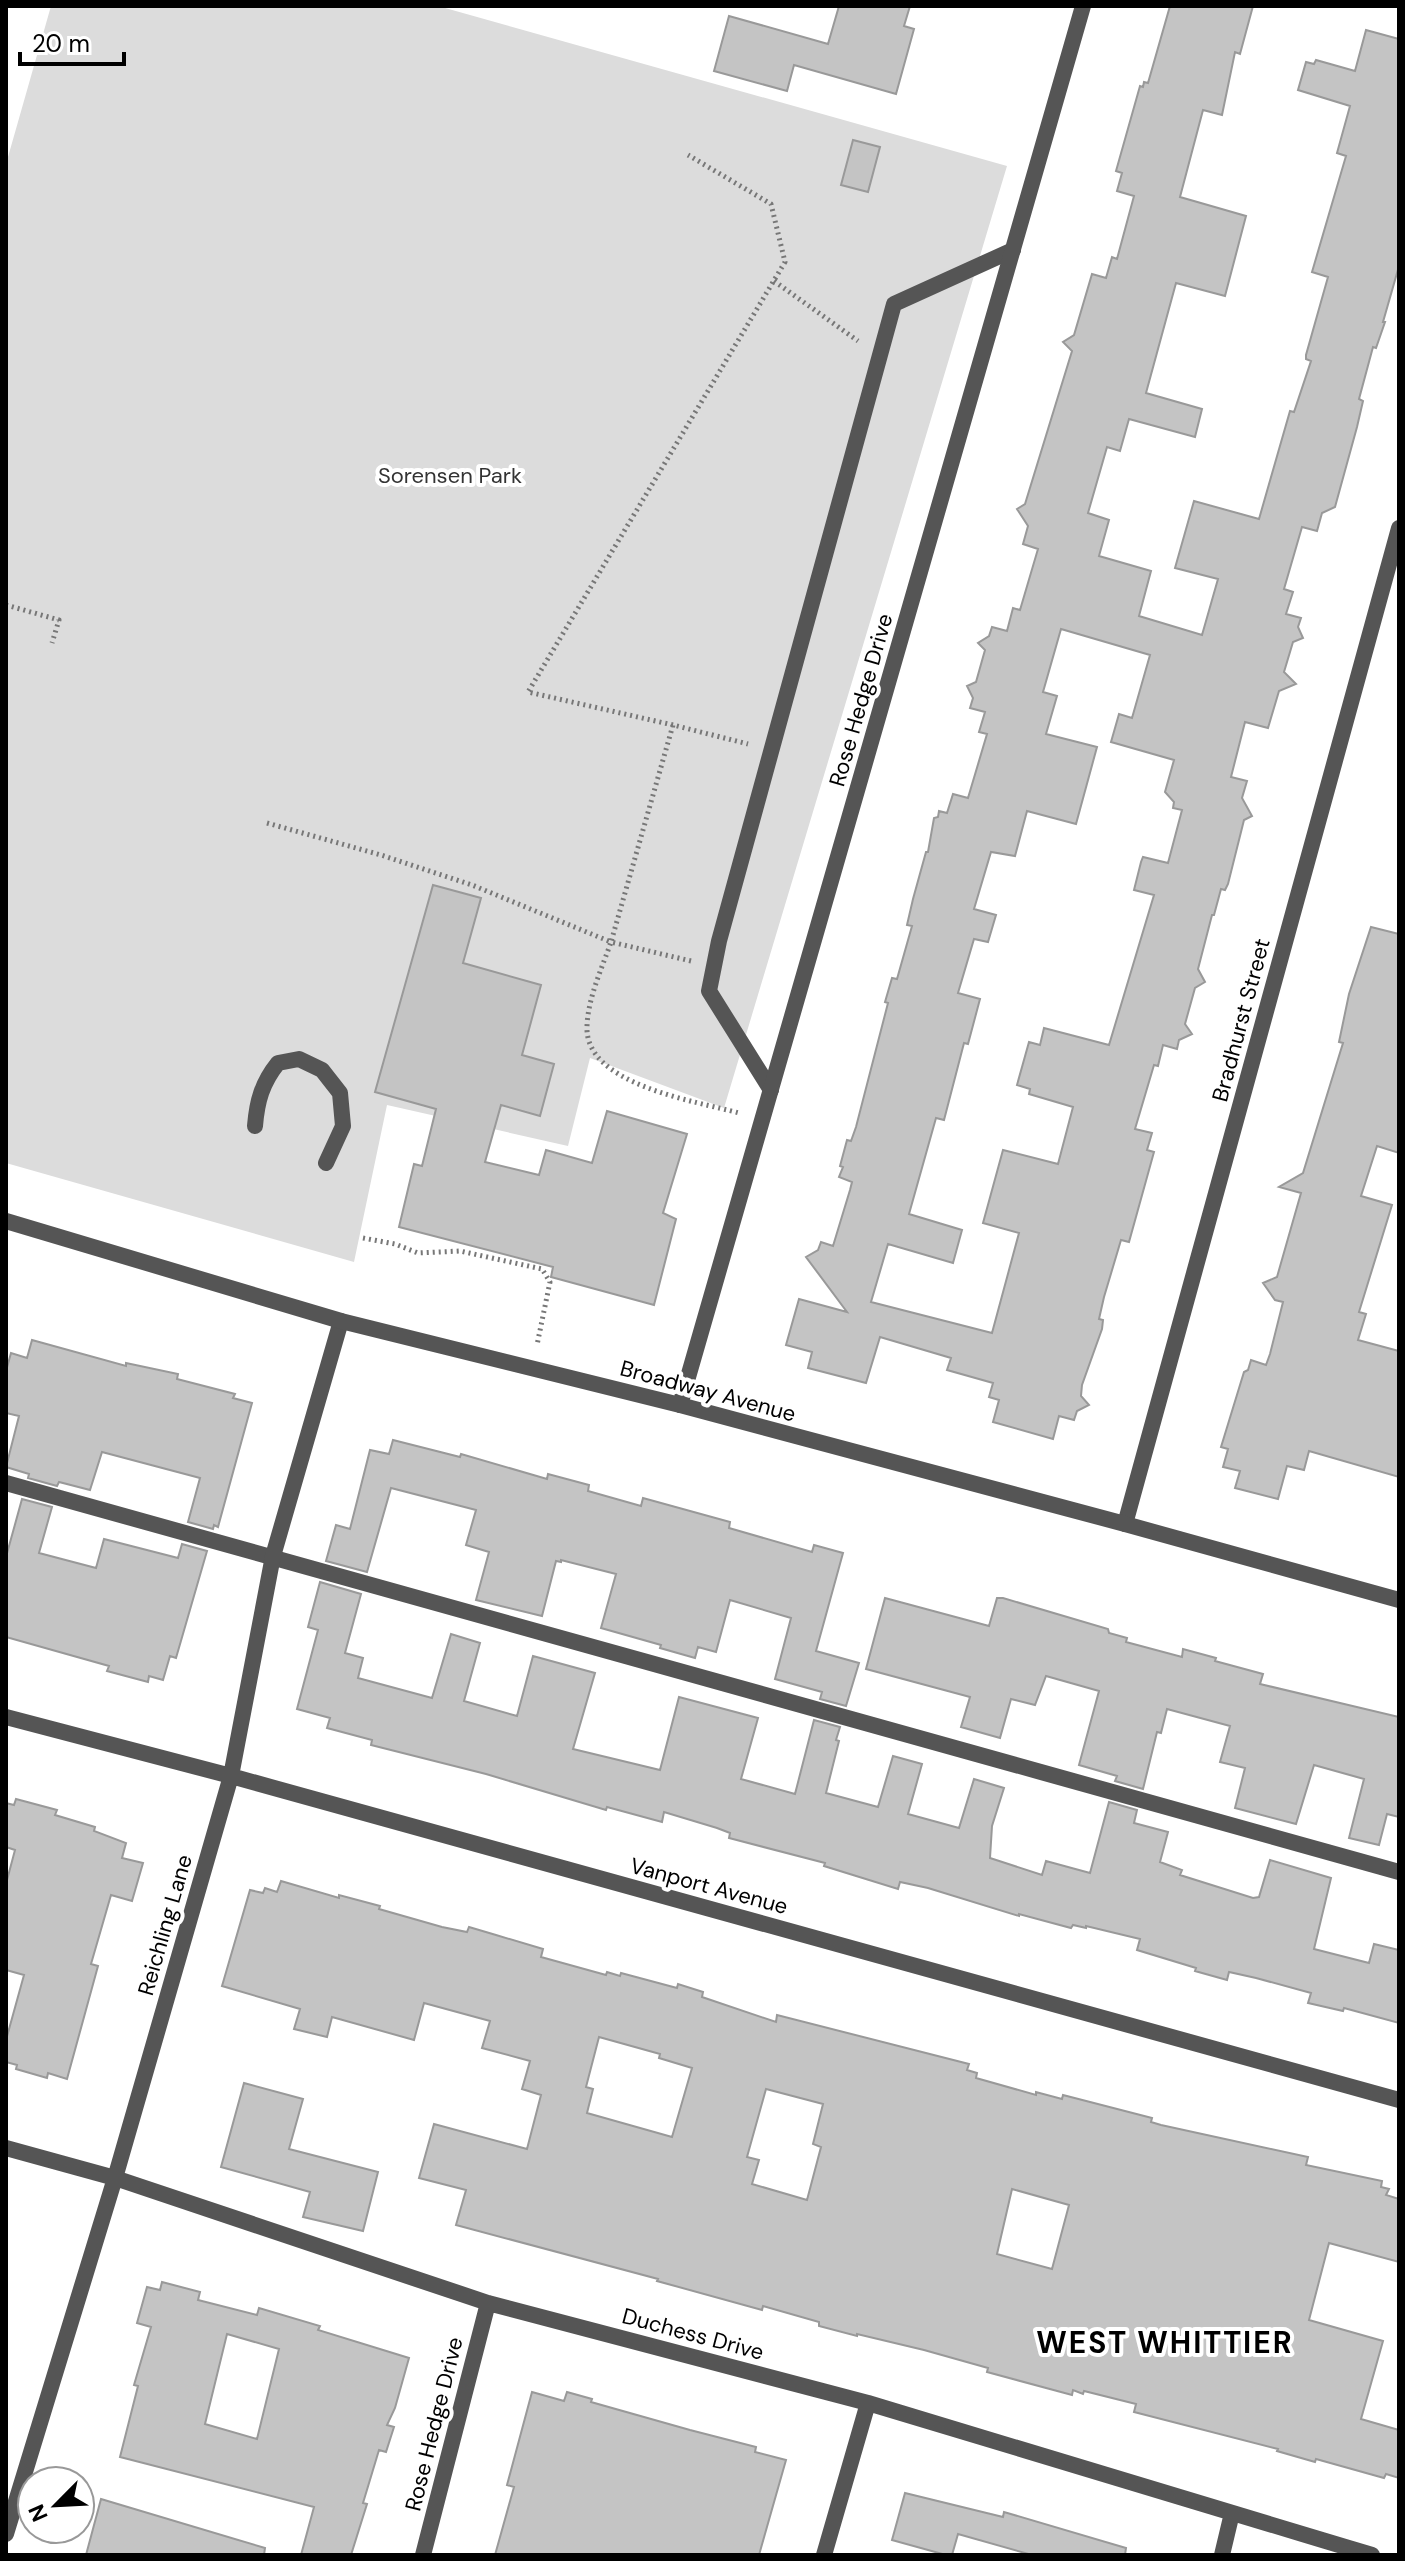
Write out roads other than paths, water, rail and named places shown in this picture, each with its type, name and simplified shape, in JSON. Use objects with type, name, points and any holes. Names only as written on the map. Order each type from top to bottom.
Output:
[{"type":"street","name":"Rose Hedge Drive","points":[[680,1405],[1083,6]]},
{"type":"street","points":[[771,1090],[709,991],[771,750],[879,356],[894,304],[1013,250]]},
{"type":"street","name":"Bradhurst Street","points":[[1125,1524],[1399,528]]},
{"type":"street","points":[[255,1126],[261,1090],[278,1063],[299,1059],[322,1070],[340,1093],[343,1126],[326,1163]]},
{"type":"street","name":"Broadway Avenue","points":[[6,1221],[341,1321],[680,1405],[1399,1600]]},
{"type":"street","name":"Reichling Lane","points":[[6,2534],[115,2178],[231,1776],[273,1556],[341,1321]]},
{"type":"street","points":[[6,1483],[1399,1872]]},
{"type":"street","name":"Vanport Avenue","points":[[6,1717],[231,1776],[1399,2100]]},
{"type":"street","name":"Duchess Drive","points":[[6,2148],[115,2178],[488,2303],[868,2403],[1372,2555]]},
{"type":"street","name":"Rose Hedge Drive","points":[[423,2555],[488,2303]]},
{"type":"street","points":[[824,2555],[868,2403]]},
{"type":"street","points":[[1222,2555],[1232,2513]]},
{"type":"district","name":"WEST WHITTIER","points":[[1165,2342]]},
{"type":"park label","name":"Sorensen Park","points":[[450,475]]}]
